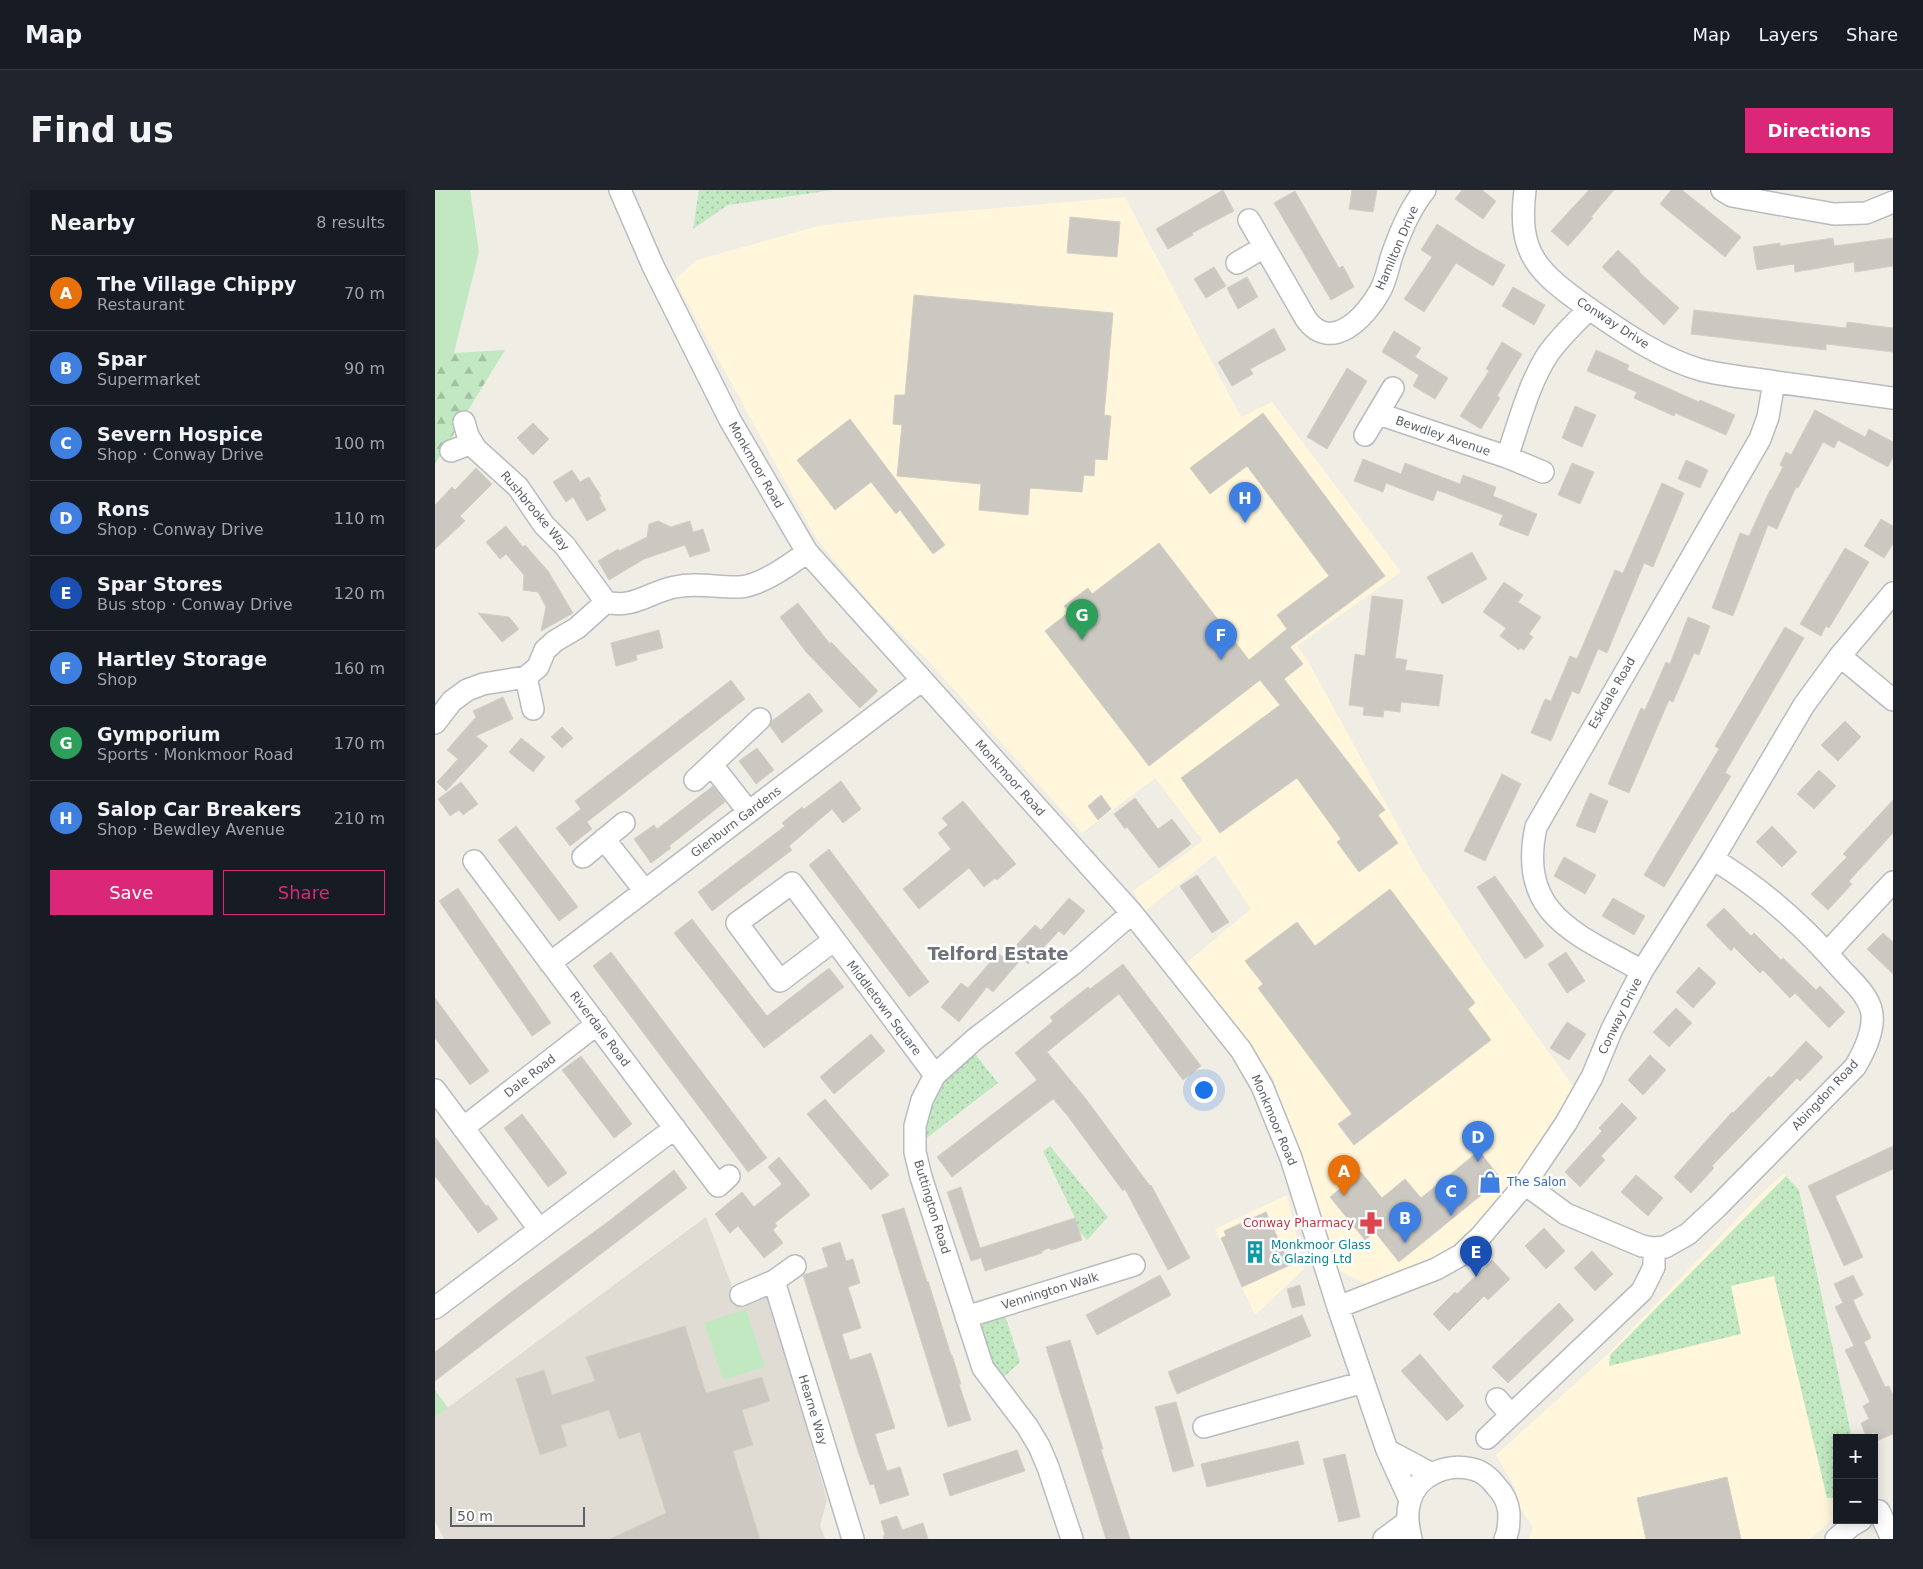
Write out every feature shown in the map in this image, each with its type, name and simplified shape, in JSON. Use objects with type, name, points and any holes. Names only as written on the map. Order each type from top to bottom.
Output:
[{"type":"street","name":"Monkmoor Road","points":[[619,190],[653,266],[730,420],[807,552],[921,681],[1132,913],[1241,1050],[1262,1086],[1291,1158],[1363,1382],[1387,1450],[1410,1500]]},
{"type":"street","name":"Hamilton Drive","points":[[1249,220],[1312,328],[1317,340],[1337,333],[1357,320],[1373,303],[1386,279],[1403,227],[1419,197],[1425,190]]},
{"type":"street","name":"Conway Drive","points":[[1525,190],[1524,232],[1529,249],[1537,264],[1550,279],[1633,339],[1700,370],[1728,376],[1893,398]]},
{"type":"street","points":[[1722,190],[1732,196],[1834,214],[1866,213],[1893,202]]},
{"type":"street","points":[[1237,263],[1264,247]]},
{"type":"street","name":"Bewdley Avenue","points":[[1507,457],[1539,370],[1556,344],[1589,309]]},
{"type":"street","name":"Eskdale Road","points":[[1642,971],[1569,929],[1555,917],[1539,892],[1534,877],[1532,846],[1536,827],[1759,439],[1768,417],[1774,382]]},
{"type":"street","name":"Bewdley Avenue","points":[[1365,435],[1393,388]]},
{"type":"street","name":"Bewdley Avenue","points":[[1379,414],[1507,457],[1543,472]]},
{"type":"street","name":"Rushbrooke Way","points":[[464,422],[467,436],[476,449],[518,488],[544,525],[565,546],[606,602]]},
{"type":"street","points":[[451,451],[472,443]]},
{"type":"street","points":[[435,723],[452,701],[467,690],[483,684],[526,677],[538,667],[545,650],[555,641],[577,628],[606,602],[619,605],[635,602],[672,587],[691,584],[741,587],[767,578],[787,567],[807,552]]},
{"type":"street","name":"Conway Drive","points":[[1338,1307],[1437,1269],[1461,1255],[1481,1236],[1525,1184],[1566,1123],[1592,1077],[1612,1030],[1642,971],[1713,859],[1804,705],[1840,656],[1893,593]]},
{"type":"street","points":[[1840,656],[1893,700]]},
{"type":"street","points":[[526,677],[533,710]]},
{"type":"street","name":"Glenburn Gardens","points":[[551,963],[921,681]]},
{"type":"street","points":[[695,780],[760,719]]},
{"type":"street","points":[[712,764],[748,811]]},
{"type":"street","points":[[583,857],[624,823]]},
{"type":"street","points":[[604,839],[645,891]]},
{"type":"street","name":"Abingdon Road","points":[[1654,1248],[1665,1247],[1688,1234],[1717,1207],[1855,1067],[1865,1051],[1870,1033],[1872,1011],[1864,994],[1827,953],[1775,902],[1745,878],[1713,859]]},
{"type":"street","name":"Riverdale Road","points":[[474,861],[719,1186],[729,1176]]},
{"type":"street","points":[[1827,953],[1893,882]]},
{"type":"street","name":"Middletown Square","points":[[833,941],[781,981],[737,923],[792,883],[833,941],[935,1075]]},
{"type":"street","name":"Buttington Road","points":[[1073,1539],[1049,1467],[1039,1446],[1027,1426],[983,1368],[921,1177],[915,1152],[915,1126],[922,1100],[935,1075],[975,1039],[1073,964],[1132,913]]},
{"type":"street","name":"Dale Road","points":[[463,1128],[597,1024]]},
{"type":"street","points":[[435,1090],[539,1230]]},
{"type":"street","points":[[435,1308],[675,1128]]},
{"type":"street","points":[[1487,1438],[1642,1291],[1653,1267],[1654,1248],[1630,1242],[1566,1214],[1525,1184]]},
{"type":"street","name":"Vennington Walk","points":[[966,1317],[1133,1265]]},
{"type":"street","points":[[741,1295],[774,1281],[795,1266]]},
{"type":"street","name":"Hearne Way","points":[[774,1281],[853,1539]]},
{"type":"street","points":[[1204,1427],[1363,1382]]},
{"type":"street","points":[[1497,1399],[1511,1416]]},
{"type":"street","points":[[1387,1450],[1432,1474]]},
{"type":"street","points":[[1384,1539],[1409,1530],[1410,1500],[1421,1482],[1432,1474],[1448,1468],[1456,1468],[1472,1469],[1487,1476],[1502,1492],[1508,1508],[1509,1526],[1505,1539]]},
{"type":"street","points":[[1878,1513],[1892,1539]]},
{"type":"street","points":[[1836,1539],[1854,1524]]},
{"type":"shaded area","points":[[1125,197],[1241,417],[1272,402],[1401,572],[1297,646],[1308,661],[1420,866],[1485,964],[1581,1097],[1462,1245],[1368,1285],[1340,1271],[1273,1078],[1185,964],[1251,909],[1215,855],[1145,911],[1133,891],[1203,841],[1155,778],[1082,833],[925,657],[875,609],[816,538],[675,280],[697,260],[818,226],[882,218]]},
{"type":"shaded area","points":[[1784,1173],[1799,1190],[1851,1434],[1833,1434],[1833,1519],[1810,1539],[1529,1539],[1533,1527],[1520,1507],[1514,1486],[1496,1455],[1608,1354],[1757,1198]]},
{"type":"shaded area","points":[[1287,1195],[1304,1269],[1255,1315],[1215,1229]]},
{"type":"shaded area","points":[[706,1217],[739,1305],[768,1292],[827,1500],[820,1525],[825,1539],[444,1539],[435,1521],[435,1417]]},
{"type":"green space","points":[[435,190],[454,353],[505,350],[435,464]]},
{"type":"green space","points":[[435,190],[470,190],[479,252],[454,353],[435,354]]},
{"type":"green space","points":[[699,190],[833,190],[728,205],[693,229]]},
{"type":"green space","points":[[975,1054],[998,1083],[924,1140],[933,1100],[945,1082]]},
{"type":"green space","points":[[1050,1146],[1108,1217],[1087,1240],[1080,1232],[1043,1151]]},
{"type":"green space","points":[[1786,1176],[1799,1190],[1851,1434],[1833,1434],[1833,1497],[1827,1498],[1774,1276],[1731,1286],[1741,1334],[1609,1366],[1610,1355]]},
{"type":"green space","points":[[746,1309],[765,1367],[723,1380],[704,1323]]},
{"type":"green space","points":[[1003,1309],[1020,1362],[1005,1376],[1000,1378],[986,1351],[982,1328],[983,1321]]},
{"type":"green space","points":[[435,1390],[448,1408],[435,1417]]},
{"type":"building","points":[[1223,190],[1234,211],[1192,233],[1193,235],[1168,249],[1156,229]]},
{"type":"building","points":[[1352,190],[1377,190],[1373,212],[1349,209]]},
{"type":"building","points":[[1462,190],[1482,190],[1496,201],[1483,219],[1455,199]]},
{"type":"building","points":[[1589,190],[1614,190],[1591,217],[1593,218],[1568,246],[1551,231]]},
{"type":"building","points":[[1671,190],[1682,190],[1741,237],[1725,257],[1660,204]]},
{"type":"building","points":[[1295,191],[1339,268],[1343,266],[1354,287],[1331,300],[1274,203]]},
{"type":"building","points":[[1070,217],[1120,222],[1117,257],[1067,253]]},
{"type":"building","points":[[1437,224],[1505,265],[1493,286],[1456,263],[1424,312],[1404,299],[1432,257],[1421,250]]},
{"type":"building","points":[[1833,238],[1834,246],[1893,238],[1893,266],[1855,272],[1854,262],[1795,272],[1794,264],[1757,270],[1753,247],[1780,243],[1780,246]]},
{"type":"building","points":[[1618,250],[1679,308],[1664,325],[1602,267]]},
{"type":"building","points":[[1214,267],[1226,286],[1206,298],[1194,279]]},
{"type":"building","points":[[1247,277],[1258,297],[1238,309],[1227,288]]},
{"type":"building","points":[[1513,287],[1545,305],[1534,325],[1502,306]]},
{"type":"building","points":[[914,295],[1113,313],[1104,415],[1111,416],[1107,460],[1095,459],[1094,476],[1084,475],[1082,492],[1030,488],[1028,515],[979,510],[981,484],[897,476],[902,425],[893,424],[895,395],[905,395]]},
{"type":"building","points":[[1694,310],[1846,328],[1847,322],[1893,328],[1893,352],[1826,344],[1826,350],[1691,334]]},
{"type":"building","points":[[1274,328],[1286,350],[1250,369],[1253,374],[1232,386],[1218,362]]},
{"type":"building","points":[[1394,331],[1421,348],[1415,357],[1448,378],[1435,399],[1413,386],[1419,375],[1382,352]]},
{"type":"building","points":[[1502,342],[1522,354],[1497,396],[1500,398],[1481,429],[1460,416],[1489,371],[1486,369]]},
{"type":"building","points":[[1596,350],[1629,365],[1627,370],[1699,402],[1700,400],[1735,415],[1726,435],[1675,413],[1674,416],[1634,398],[1637,392],[1587,371]]},
{"type":"building","points":[[1347,368],[1367,381],[1327,449],[1307,437]]},
{"type":"building","points":[[1575,406],[1596,415],[1582,447],[1562,438]]},
{"type":"building","points":[[1815,410],[1865,437],[1869,429],[1893,442],[1893,457],[1888,467],[1838,440],[1834,448],[1823,442],[1798,488],[1796,487],[1777,529],[1768,525],[1733,616],[1712,608],[1740,533],[1749,536],[1783,467],[1780,465],[1786,452],[1791,455]]},
{"type":"building","points":[[1263,413],[1385,576],[1290,647],[1303,664],[1284,679],[1385,810],[1378,815],[1398,843],[1359,872],[1337,842],[1341,839],[1297,778],[1220,833],[1181,778],[1280,705],[1260,680],[1149,766],[1045,631],[1069,612],[1064,606],[1088,588],[1092,594],[1159,543],[1249,660],[1287,629],[1277,615],[1329,576],[1247,466],[1210,494],[1190,468]]},
{"type":"building","points":[[850,419],[945,545],[933,554],[900,510],[896,514],[871,482],[835,510],[797,460]]},
{"type":"building","points":[[533,423],[549,439],[533,455],[517,438]]},
{"type":"building","points":[[1363,459],[1401,474],[1405,463],[1460,484],[1463,475],[1496,487],[1493,496],[1537,514],[1528,536],[1499,525],[1503,515],[1437,490],[1433,501],[1386,483],[1383,492],[1354,481]]},
{"type":"building","points":[[1686,460],[1708,470],[1700,488],[1678,479]]},
{"type":"building","points":[[1572,463],[1594,472],[1580,504],[1558,495]]},
{"type":"building","points":[[476,468],[492,484],[460,516],[465,521],[435,549],[435,505],[452,487],[455,490]]},
{"type":"building","points":[[572,470],[580,482],[589,477],[601,496],[599,497],[606,510],[587,521],[573,497],[566,502],[553,482]]},
{"type":"building","points":[[1662,483],[1684,493],[1653,567],[1644,563],[1607,653],[1598,649],[1579,694],[1572,691],[1551,741],[1531,733],[1545,699],[1551,701],[1570,656],[1577,659],[1615,570],[1623,573]]},
{"type":"building","points":[[1881,519],[1893,526],[1893,544],[1884,558],[1864,546]]},
{"type":"building","points":[[658,521],[671,527],[690,521],[693,532],[703,529],[710,551],[690,557],[685,545],[644,559],[609,580],[598,561],[618,549],[619,551],[647,537],[649,524]]},
{"type":"building","points":[[506,526],[523,547],[525,545],[548,571],[573,613],[541,631],[546,607],[538,592],[523,590],[524,575],[506,554],[500,559],[486,542]]},
{"type":"building","points":[[1845,548],[1869,562],[1829,628],[1826,626],[1821,636],[1800,624]]},
{"type":"building","points":[[1472,552],[1487,579],[1442,604],[1427,577]]},
{"type":"building","points":[[1504,582],[1523,595],[1518,602],[1541,617],[1529,634],[1533,637],[1524,650],[1520,648],[1519,650],[1500,636],[1506,628],[1483,612]]},
{"type":"building","points":[[1372,596],[1403,600],[1395,658],[1407,660],[1405,670],[1443,675],[1439,706],[1401,702],[1400,712],[1384,710],[1383,717],[1363,715],[1364,707],[1349,705],[1355,654],[1365,656]]},
{"type":"building","points":[[798,603],[830,644],[831,642],[878,691],[860,708],[806,652],[780,617]]},
{"type":"building","points":[[478,613],[509,617],[519,629],[502,642]]},
{"type":"building","points":[[1688,617],[1710,626],[1699,655],[1694,653],[1673,702],[1669,700],[1629,793],[1608,784],[1641,708],[1645,710],[1666,662],[1670,664]]},
{"type":"building","points":[[1785,627],[1804,638],[1725,773],[1731,776],[1664,887],[1644,875],[1719,749],[1715,746]]},
{"type":"building","points":[[659,630],[663,648],[636,655],[637,660],[616,666],[611,643]]},
{"type":"building","points":[[731,680],[745,699],[587,822],[592,829],[570,846],[556,828],[581,809],[575,801]]},
{"type":"building","points":[[809,693],[823,711],[782,743],[770,726],[772,721]]},
{"type":"building","points":[[503,697],[513,719],[476,736],[488,746],[446,791],[437,782],[458,759],[447,750],[476,717],[473,711]]},
{"type":"building","points":[[1845,721],[1861,737],[1838,761],[1821,745]]},
{"type":"building","points":[[562,727],[573,738],[562,748],[551,737]]},
{"type":"building","points":[[521,738],[545,757],[533,772],[509,752]]},
{"type":"building","points":[[757,748],[774,770],[756,784],[739,761]]},
{"type":"building","points":[[1819,770],[1836,786],[1814,809],[1797,794]]},
{"type":"building","points":[[1502,774],[1521,784],[1485,861],[1464,851]]},
{"type":"building","points":[[841,781],[861,809],[843,823],[832,809],[789,846],[792,850],[712,911],[698,892],[785,826],[782,823],[802,807],[804,809]]},
{"type":"building","points":[[461,782],[478,804],[463,815],[459,810],[450,816],[438,799]]},
{"type":"building","points":[[713,786],[725,802],[669,846],[671,848],[651,863],[634,839],[654,825],[657,829]]},
{"type":"building","points":[[1590,793],[1608,801],[1595,833],[1576,826]]},
{"type":"building","points":[[1101,795],[1111,809],[1098,820],[1088,806]]},
{"type":"building","points":[[1135,798],[1158,829],[1172,819],[1191,844],[1159,868],[1127,827],[1125,829],[1114,814]]},
{"type":"building","points":[[1893,800],[1893,833],[1849,881],[1852,884],[1828,910],[1811,894],[1847,857],[1843,854]]},
{"type":"building","points":[[963,801],[1016,864],[997,880],[995,878],[984,887],[969,868],[919,909],[903,889],[951,849],[938,833],[948,825],[942,818]]},
{"type":"building","points":[[516,826],[578,907],[559,921],[498,840]]},
{"type":"building","points":[[1772,826],[1797,852],[1782,867],[1756,842]]},
{"type":"building","points":[[829,849],[929,982],[909,997],[809,865]]},
{"type":"building","points":[[1564,857],[1596,875],[1585,894],[1554,876]]},
{"type":"building","points":[[1197,875],[1229,922],[1212,933],[1180,886]]},
{"type":"building","points":[[1495,876],[1544,946],[1525,959],[1477,887]]},
{"type":"building","points":[[458,888],[551,1023],[532,1036],[439,901]]},
{"type":"building","points":[[1390,889],[1475,1003],[1468,1009],[1491,1040],[1354,1145],[1338,1124],[1352,1114],[1258,988],[1263,984],[1245,961],[1297,922],[1315,946]]},
{"type":"building","points":[[1069,898],[1085,911],[1064,935],[1059,931],[1028,964],[1022,958],[993,992],[987,987],[959,1022],[941,1007],[961,983],[968,988],[998,953],[1004,958],[1035,925],[1041,930]]},
{"type":"building","points":[[1613,898],[1645,916],[1634,935],[1602,916]]},
{"type":"building","points":[[1724,908],[1751,936],[1754,933],[1781,960],[1783,958],[1816,990],[1820,986],[1845,1012],[1829,1028],[1795,993],[1790,998],[1763,970],[1760,973],[1734,947],[1731,951],[1706,925]]},
{"type":"building","points":[[692,919],[767,1016],[829,968],[844,987],[764,1048],[674,933]]},
{"type":"building","points":[[1883,933],[1893,942],[1893,974],[1867,949]]},
{"type":"building","points":[[611,952],[767,1158],[748,1172],[593,966]]},
{"type":"building","points":[[1566,952],[1585,981],[1567,993],[1548,964]]},
{"type":"building","points":[[1123,964],[1201,1066],[1183,1080],[1119,994],[1047,1052],[1086,1099],[1151,1185],[1190,1258],[1168,1270],[1125,1189],[1123,1191],[1053,1099],[952,1177],[937,1157],[1037,1080],[1015,1053],[1053,1021],[1050,1017],[1088,987],[1090,989]]},
{"type":"building","points":[[1699,967],[1716,983],[1693,1008],[1676,992]]},
{"type":"building","points":[[435,998],[489,1071],[470,1085],[435,1038]]},
{"type":"building","points":[[1676,1008],[1692,1023],[1669,1047],[1653,1032]]},
{"type":"building","points":[[1567,1022],[1586,1034],[1569,1060],[1550,1048]]},
{"type":"building","points":[[871,1034],[885,1051],[834,1094],[820,1077]]},
{"type":"building","points":[[1806,1041],[1823,1057],[1800,1081],[1797,1078],[1712,1166],[1714,1168],[1691,1193],[1674,1177],[1732,1112],[1769,1076],[1771,1078]]},
{"type":"building","points":[[1650,1055],[1666,1070],[1643,1095],[1628,1080]]},
{"type":"building","points":[[581,1056],[632,1124],[614,1138],[562,1070]]},
{"type":"building","points":[[825,1099],[889,1175],[871,1190],[807,1114]]},
{"type":"building","points":[[1622,1103],[1637,1118],[1601,1156],[1605,1160],[1580,1187],[1565,1172],[1602,1131],[1599,1128]]},
{"type":"building","points":[[522,1114],[567,1173],[548,1187],[504,1128]]},
{"type":"building","points":[[435,1137],[486,1206],[488,1205],[498,1219],[478,1233],[435,1176]]},
{"type":"building","points":[[1893,1146],[1893,1169],[1835,1196],[1863,1257],[1844,1266],[1808,1186]]},
{"type":"building","points":[[1479,1151],[1501,1179],[1399,1262],[1375,1232],[1365,1240],[1330,1197],[1361,1172],[1382,1198],[1405,1179],[1421,1198]]},
{"type":"building","points":[[779,1157],[810,1195],[775,1223],[777,1226],[773,1230],[783,1243],[764,1258],[738,1226],[730,1233],[715,1214],[742,1192],[754,1207],[782,1184],[768,1167]]},
{"type":"building","points":[[674,1170],[687,1188],[435,1381],[435,1352],[510,1293],[609,1221]]},
{"type":"building","points":[[1636,1175],[1663,1198],[1648,1216],[1621,1192]]},
{"type":"building","points":[[961,1187],[980,1248],[1075,1218],[1082,1240],[1051,1250],[1049,1248],[1042,1251],[1042,1253],[985,1271],[981,1258],[971,1261],[947,1192]]},
{"type":"building","points":[[904,1208],[971,1420],[948,1427],[882,1215]]},
{"type":"building","name":"Monkmoor Glass & Glazing Ltd","points":[[1266,1212],[1290,1265],[1242,1287],[1221,1238],[1226,1236],[1224,1231]]},
{"type":"building","points":[[1544,1228],[1565,1251],[1546,1269],[1525,1246]]},
{"type":"building","points":[[840,1242],[846,1261],[853,1259],[860,1283],[848,1287],[861,1328],[842,1334],[850,1360],[871,1353],[895,1428],[875,1434],[887,1471],[900,1467],[909,1495],[880,1504],[874,1484],[870,1485],[859,1454],[803,1275],[828,1267],[822,1248]]},
{"type":"building","points":[[1592,1251],[1613,1274],[1595,1291],[1574,1268]]},
{"type":"building","points":[[1492,1260],[1510,1279],[1488,1300],[1484,1296],[1449,1331],[1433,1314]]},
{"type":"building","points":[[1160,1275],[1171,1295],[1097,1335],[1086,1315]]},
{"type":"building","points":[[1853,1275],[1863,1295],[1853,1300],[1871,1338],[1864,1342],[1885,1387],[1889,1386],[1893,1395],[1893,1434],[1878,1440],[1878,1434],[1874,1434],[1874,1432],[1865,1434],[1861,1423],[1869,1419],[1863,1406],[1870,1402],[1845,1350],[1854,1346],[1835,1307],[1843,1303],[1834,1284]]},
{"type":"building","points":[[1300,1285],[1305,1305],[1292,1308],[1287,1289]]},
{"type":"building","points":[[1559,1303],[1574,1320],[1508,1383],[1492,1367]]},
{"type":"building","points":[[1302,1315],[1311,1336],[1177,1394],[1168,1372]]},
{"type":"building","points":[[685,1326],[706,1393],[762,1377],[770,1401],[742,1410],[753,1445],[733,1451],[760,1539],[610,1539],[666,1513],[640,1432],[619,1439],[609,1410],[561,1425],[567,1446],[540,1455],[516,1379],[544,1370],[552,1395],[595,1381],[586,1357]]},
{"type":"building","points":[[1070,1340],[1103,1449],[1101,1450],[1130,1539],[1106,1539],[1046,1347]]},
{"type":"building","points":[[1420,1354],[1464,1406],[1447,1421],[1401,1371]]},
{"type":"building","points":[[1176,1402],[1194,1466],[1173,1472],[1155,1407]]},
{"type":"building","points":[[1298,1441],[1304,1464],[1207,1487],[1201,1464]]},
{"type":"building","points":[[1017,1450],[1025,1471],[950,1496],[943,1474]]},
{"type":"building","points":[[1345,1454],[1360,1517],[1339,1522],[1323,1459]]},
{"type":"building","points":[[1727,1477],[1741,1539],[1646,1539],[1637,1498]]},
{"type":"building","points":[[897,1516],[902,1530],[923,1523],[928,1539],[884,1539],[883,1536],[885,1535],[881,1521]]},
{"type":"place","name":"Salop Car Breakers","points":[[1245,523]]},
{"type":"place","name":"Gymporium","points":[[1082,640]]},
{"type":"place","name":"Hartley Storage","points":[[1221,660]]},
{"type":"place","name":"Rons","points":[[1478,1162]]},
{"type":"place","name":"The Salon","points":[[1490,1182]]},
{"type":"place","name":"The Village Chippy","points":[[1344,1196]]},
{"type":"place","name":"Severn Hospice","points":[[1451,1216]]},
{"type":"place","name":"Conway Pharmacy","points":[[1371,1223]]},
{"type":"place","name":"Spar","points":[[1405,1243]]},
{"type":"place","name":"Monkmoor Glass & Glazing Ltd","points":[[1255,1252]]},
{"type":"place","name":"Spar Stores","points":[[1476,1277]]},
{"type":"district","name":"Telford Estate","points":[[998,953]]}]
